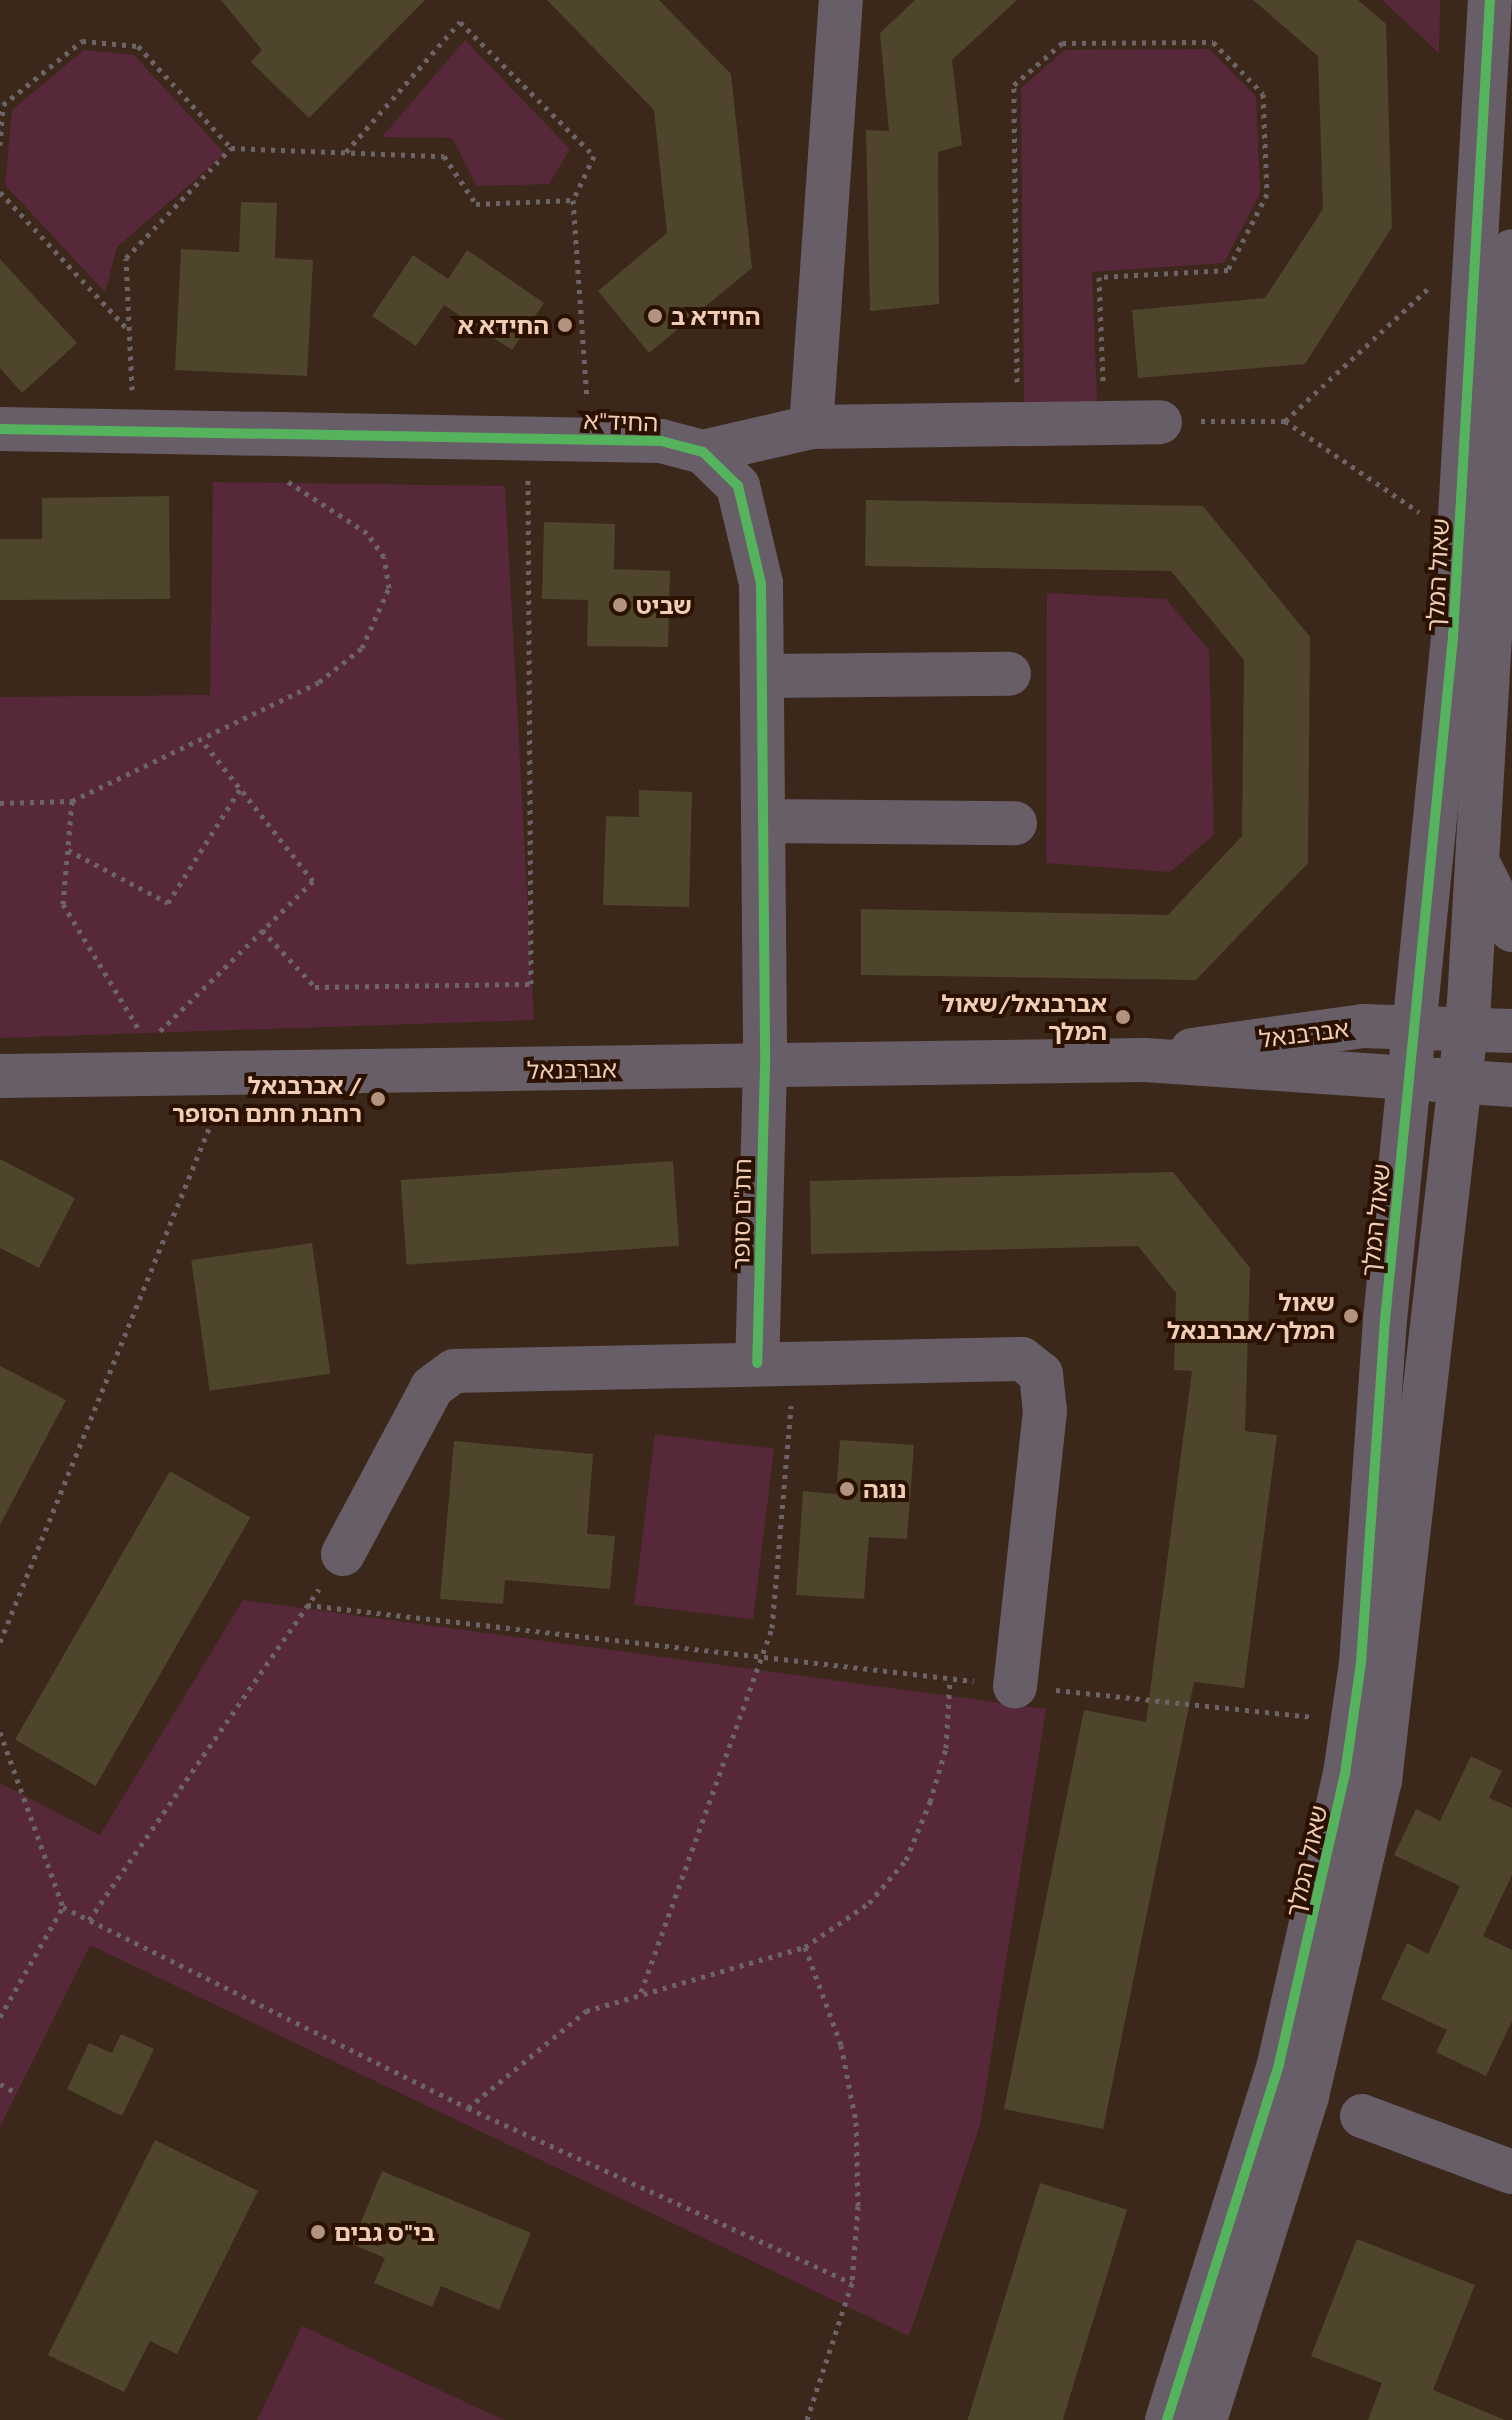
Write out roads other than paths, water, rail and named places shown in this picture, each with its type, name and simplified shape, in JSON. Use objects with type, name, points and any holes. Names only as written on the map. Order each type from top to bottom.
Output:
[{"type":"street","name":"שאול המלך","points":[[1205,2420],[1314,2072],[1380,1781],[1460,1083],[1476,858],[1494,247],[1490,0]]},
{"type":"street","points":[[811,427],[835,3]]},
{"type":"street","name":"שאול המלך","points":[[1167,2420],[1276,2074],[1352,1721],[1459,539],[1494,247]]},
{"type":"street","name":"החיד\"א","points":[[0,429],[661,441],[703,452],[811,427],[1160,422]]},
{"type":"street","name":"החיד\"א","points":[[703,452],[738,486],[754,530],[762,676],[765,1066]]},
{"type":"street","points":[[762,676],[1009,674]]},
{"type":"street","points":[[763,821],[1015,823]]},
{"type":"street","points":[[1476,858],[1512,930]]},
{"type":"street","name":"אברבנאל","points":[[1145,1060],[1274,1034],[1416,1027],[1512,1031]]},
{"type":"street","name":"אברבנאל","points":[[0,1076],[1145,1060],[1512,1085]]},
{"type":"street","name":"חת\"ם סופר","points":[[765,1066],[776,1362]]},
{"type":"street","points":[[343,1554],[432,1387],[454,1371],[985,1356],[1022,1359],[1041,1374],[1045,1411],[1015,1686]]},
{"type":"street","points":[[1362,2116],[1512,2172]]},
{"type":"place","name":"החידא ב","points":[[655,316]]},
{"type":"place","name":"החידא א","points":[[565,325]]},
{"type":"place","name":"שביט","points":[[620,605]]},
{"type":"place","name":"אברבנאל/שאול המלך","points":[[1123,1017]]},
{"type":"place","name":"אברבנאל / רחבת חתם הסופר","points":[[378,1099]]},
{"type":"place","name":"שאול המלך/אברבנאל","points":[[1351,1316]]},
{"type":"place","name":"נוגה","points":[[847,1489]]},
{"type":"place","name":"בי\"ס גבים","points":[[318,2232]]}]
